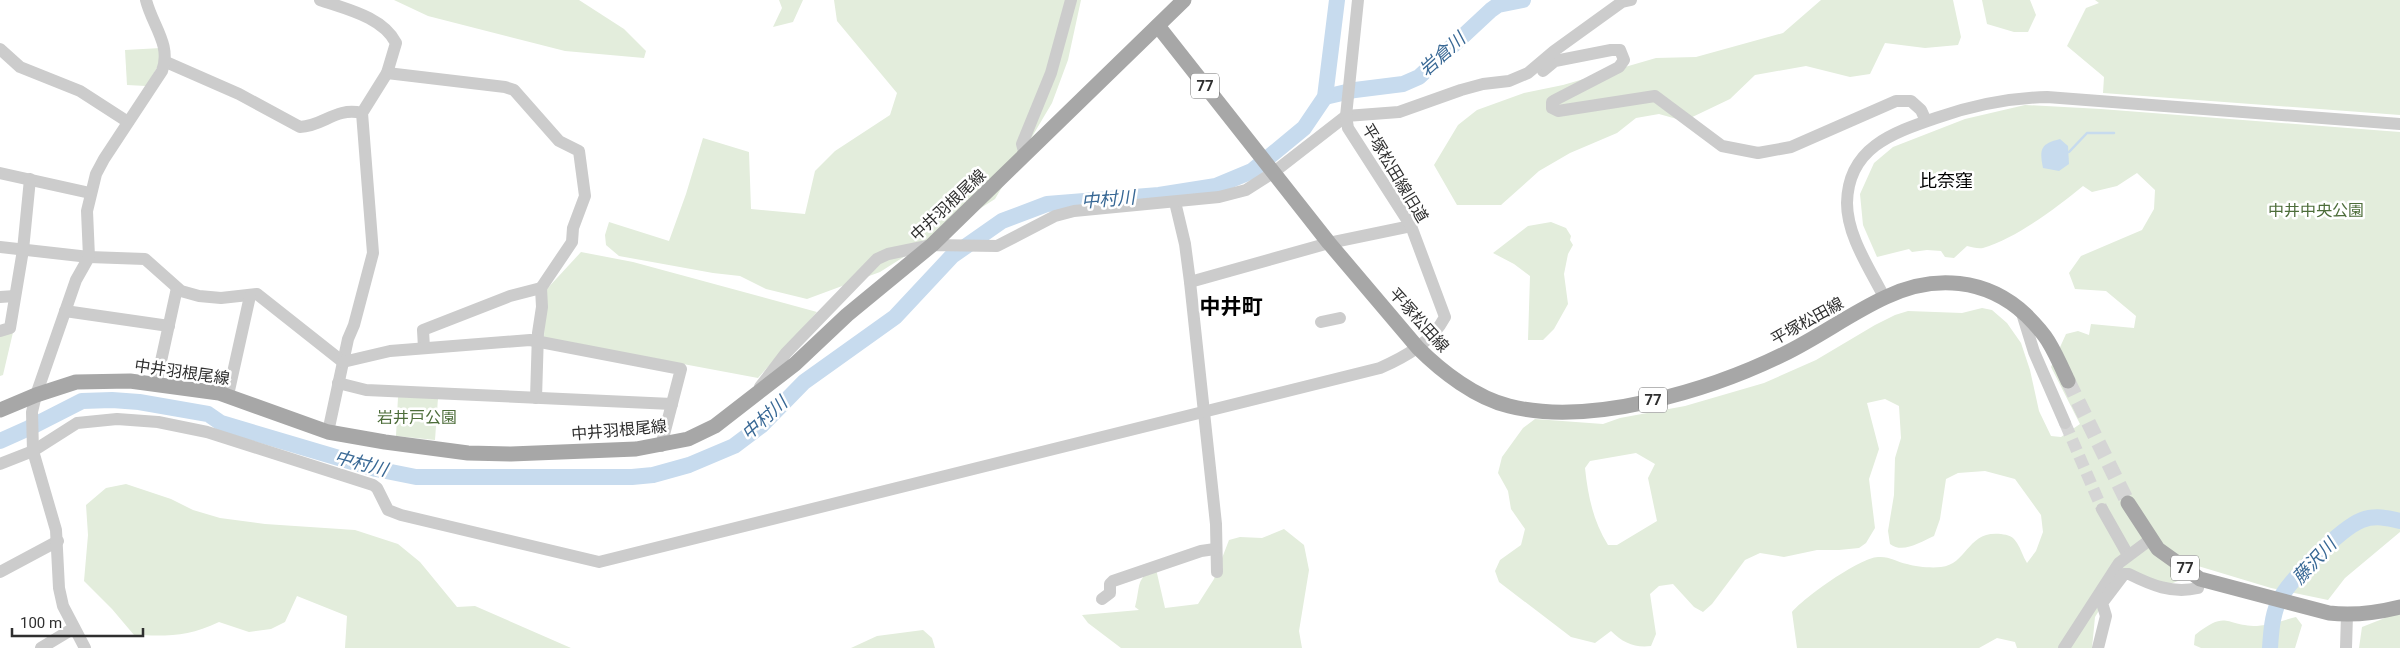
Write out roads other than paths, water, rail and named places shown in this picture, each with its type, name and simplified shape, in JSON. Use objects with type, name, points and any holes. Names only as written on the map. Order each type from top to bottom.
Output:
[{"type":"main road","points":[[1158,26],[1184,0]]},
{"type":"main road","name":"中井羽根尾線","points":[[0,410],[36,395],[76,382],[130,381],[228,395],[328,432],[468,453],[511,454],[636,449],[661,446],[688,439],[715,426],[749,401],[796,364],[882,285],[939,246],[1026,155],[1158,26]]},
{"type":"main road","name":"平塚松田線","points":[[1158,26],[1329,243],[1418,348],[1433,364],[1485,397],[1501,403],[1533,410],[1586,411],[1667,397],[1750,370],[1786,354],[1884,298],[1905,288],[1932,282],[1958,282],[1986,289],[2011,301],[2048,340],[2068,381]]},
{"type":"main road","name":"77","points":[[2128,503],[2158,549],[2200,579],[2266,597],[2347,615],[2374,613],[2400,606]]},
{"type":"street","points":[[86,648],[64,606],[59,588],[58,541],[33,446],[32,412],[36,395],[76,280],[89,257],[87,211],[90,193],[104,158],[162,71],[166,62],[165,46],[146,0]]},
{"type":"street","points":[[320,0],[376,23],[390,32],[396,43],[387,73],[362,113],[373,253],[343,362],[328,432]]},
{"type":"street","points":[[1026,155],[1022,144],[1051,73],[1071,0]]},
{"type":"street","name":"平塚松田線旧道","points":[[1358,0],[1346,116],[1355,142],[1388,188],[1411,226],[1445,317],[1441,325],[1418,348]]},
{"type":"street","points":[[749,401],[786,353],[877,259],[888,254],[939,246],[997,246],[1054,216],[1074,211],[1225,197],[1246,190],[1346,116],[1399,112],[1461,90],[1509,81],[1528,73],[1554,51],[1622,2],[1631,0]]},
{"type":"street","points":[[0,49],[20,67],[80,91],[128,122]]},
{"type":"street","points":[[1499,82],[1500,87],[1517,86],[1536,77],[1555,61],[1611,50],[1620,50],[1624,60],[1619,67],[1555,100],[1551,105],[1554,111],[1655,96],[1722,146],[1758,153],[1792,147],[1896,101],[1912,101],[1921,110],[1926,121]]},
{"type":"street","points":[[166,62],[239,94],[300,128],[310,127],[337,113],[352,111],[362,113]]},
{"type":"street","points":[[387,73],[505,87],[514,90],[559,141],[579,150],[585,196],[573,228],[572,242],[541,288],[542,307],[538,341],[536,398]]},
{"type":"street","points":[[1884,298],[1850,227],[1847,203],[1850,185],[1857,166],[1866,153],[1879,142],[1897,131],[1926,121],[1993,101],[2047,97],[2400,124]]},
{"type":"street","points":[[0,172],[90,193]]},
{"type":"street","points":[[0,331],[10,328],[23,250],[30,179]]},
{"type":"street","points":[[1175,202],[1185,244],[1190,282],[1216,524],[1215,549],[1218,572]]},
{"type":"street","points":[[1190,282],[1329,243],[1411,226]]},
{"type":"street","points":[[0,248],[89,257],[145,259],[177,288],[199,296],[221,298],[257,294],[343,362]]},
{"type":"street","points":[[156,384],[177,288]]},
{"type":"street","points":[[424,348],[422,330],[510,296],[541,288]]},
{"type":"street","points":[[0,297],[16,296]]},
{"type":"street","points":[[228,395],[250,296]]},
{"type":"street","points":[[2021,310],[2034,352],[2065,423]]},
{"type":"street","points":[[65,311],[169,326]]},
{"type":"street","points":[[1321,322],[1340,318]]},
{"type":"street","points":[[343,362],[390,351],[538,341],[681,369],[661,446]]},
{"type":"street","points":[[786,353],[792,355],[808,345],[814,346]]},
{"type":"street","points":[[0,464],[77,423],[117,419],[158,422],[239,441],[373,485],[377,488],[388,510],[401,515],[599,562],[1204,414],[1380,368],[1418,348]]},
{"type":"street","points":[[338,383],[366,390],[672,404]]},
{"type":"street","points":[[2102,509],[2128,555]]},
{"type":"street","points":[[2064,648],[2119,563],[2150,539]]},
{"type":"street","points":[[0,572],[58,541]]},
{"type":"street","points":[[1102,599],[1110,592],[1110,584],[1113,581],[1200,551],[1215,549]]},
{"type":"street","points":[[2098,648],[2106,616],[2102,603],[2124,574],[2163,589],[2186,591],[2198,588],[2200,579]]},
{"type":"street","points":[[2346,648],[2347,615]]},
{"type":"street","points":[[41,648],[74,628]]},
{"type":"water","points":[[2060,139],[2068,146],[2069,164],[2059,171],[2043,168],[2041,156],[2043,148],[2045,145]]},
{"type":"waterway","name":"中村川","points":[[0,441],[82,401],[112,400],[139,402],[208,414],[221,423],[376,469],[416,477],[632,477],[653,475],[689,465],[734,446],[762,425],[804,382],[895,317],[952,256],[1002,221],[1047,204],[1159,195],[1216,186],[1252,171],[1304,128],[1325,97],[1337,0]]},
{"type":"waterway","name":"岩倉川","points":[[1325,97],[1355,90],[1403,84],[1419,77],[1491,10],[1498,5],[1523,0]]},
{"type":"waterway","points":[[2069,152],[2087,133],[2114,133]]},
{"type":"waterway","name":"藤沢川","points":[[2270,648],[2273,619],[2283,594],[2303,570],[2329,544],[2341,533],[2367,518],[2377,517],[2400,521]]},
{"type":"tunnel","points":[[2068,381],[2128,503]]},
{"type":"tunnel","points":[[2065,423],[2102,509]]},
{"type":"district","name":"比奈窪","points":[[1946,180]]},
{"type":"district","name":"中井町","points":[[1231,307]]},
{"type":"park label","name":"中井中央公園","points":[[2316,210]]},
{"type":"park label","name":"岩井戸公園","points":[[417,417]]}]
